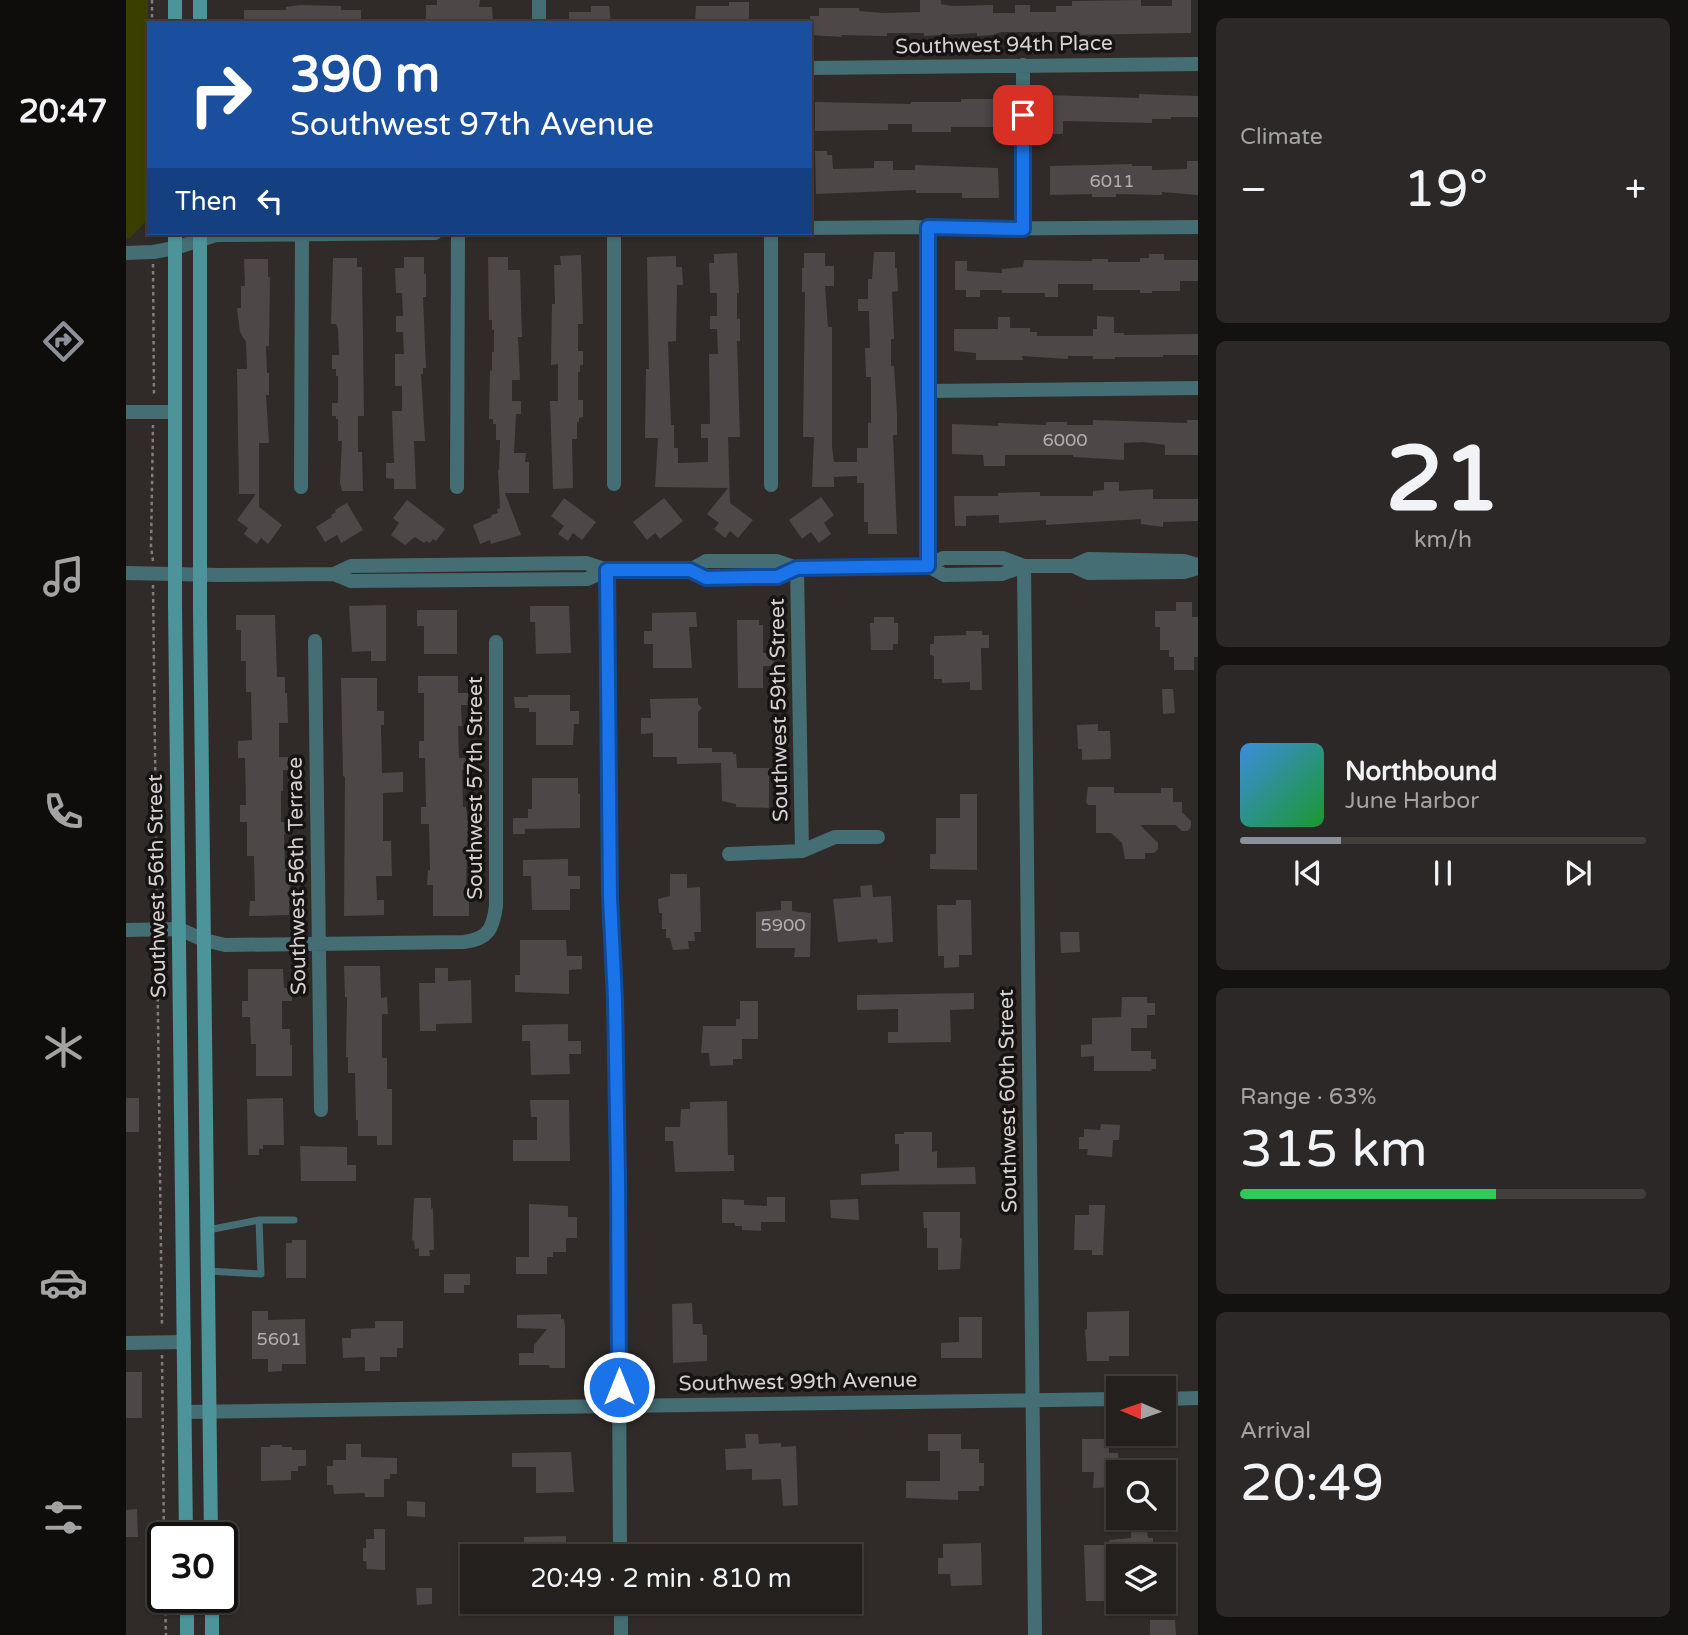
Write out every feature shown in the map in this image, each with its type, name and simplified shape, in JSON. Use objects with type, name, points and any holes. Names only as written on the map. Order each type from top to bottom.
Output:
[{"type":"main road","points":[[175,0],[175,21]]},
{"type":"main road","points":[[200,0],[200,21]]},
{"type":"main road","points":[[200,236],[200,575],[211,1522]]},
{"type":"main road","name":"Southwest 56th Street","points":[[175,240],[175,574],[186,1522]]},
{"type":"main road","points":[[187,1613],[187,1635]]},
{"type":"main road","points":[[212,1613],[212,1635]]},
{"type":"street","points":[[539,0],[539,21]]},
{"type":"street","name":"Southwest 94th Place","points":[[812,68],[1198,64]]},
{"type":"street","points":[[1023,65],[1023,229]]},
{"type":"street","points":[[928,227],[928,566]]},
{"type":"street","points":[[812,228],[1198,227]]},
{"type":"street","points":[[126,253],[153,252],[175,240],[200,236],[302,235],[301,487]]},
{"type":"street","points":[[457,487],[458,235]]},
{"type":"street","points":[[614,235],[614,484]]},
{"type":"street","points":[[771,235],[771,485]]},
{"type":"street","points":[[927,391],[1198,388]]},
{"type":"street","points":[[126,412],[175,412]]},
{"type":"street","points":[[126,573],[334,574],[351,581],[587,579],[607,570],[690,570],[706,578],[777,577],[797,568],[928,566],[944,575],[1002,574],[1024,566],[1073,566],[1088,573],[1184,572],[1198,567]]},
{"type":"street","name":"Southwest 60th Street","points":[[1024,566],[1035,1635]]},
{"type":"street","name":"Southwest 59th Street","points":[[797,568],[802,851]]},
{"type":"street","points":[[607,570],[610,871],[618,1138],[620,1544]]},
{"type":"street","name":"Southwest 56th Terrace","points":[[315,641],[321,1110]]},
{"type":"street","name":"Southwest 57th Street","points":[[318,944],[464,942],[481,939],[487,933],[495,917],[496,906],[496,642]]},
{"type":"street","points":[[729,854],[802,851],[835,837],[878,837]]},
{"type":"street","points":[[126,930],[179,929],[204,940],[225,945],[318,944]]},
{"type":"street","points":[[126,1343],[184,1342]]},
{"type":"street","points":[[1176,1399],[1198,1398]]},
{"type":"street","name":"Southwest 99th Avenue","points":[[185,1412],[1106,1399]]},
{"type":"street","points":[[621,1614],[621,1635]]},
{"type":"lane","points":[[207,1230],[259,1220],[295,1220]]},
{"type":"lane","points":[[208,1271],[261,1274],[259,1220]]},
{"type":"path","points":[[152,0],[152,21]]},
{"type":"path","points":[[153,269],[154,397]]},
{"type":"path","points":[[153,427],[153,556]]},
{"type":"path","points":[[153,597],[157,914]]},
{"type":"path","points":[[158,945],[162,1328]]},
{"type":"path","points":[[162,1355],[164,1522]]},
{"type":"path","points":[[165,1613],[166,1635]]},
{"type":"green space","points":[[126,0],[148,0],[147,220],[130,238],[126,238]]},
{"type":"building","points":[[437,0],[480,0],[479,7],[492,7],[493,21],[426,21],[426,5],[437,5]]},
{"type":"building","points":[[920,0],[941,0],[941,4],[952,6],[993,5],[993,13],[1015,13],[1015,5],[1030,5],[1030,12],[1056,12],[1056,6],[1072,6],[1072,1],[1141,0],[1141,6],[1172,6],[1172,0],[1191,0],[1191,33],[812,35],[810,16],[819,16],[819,8],[859,8],[859,11],[884,13],[920,12]]},
{"type":"building","points":[[729,2],[749,2],[749,21],[695,21],[696,6],[729,6]]},
{"type":"building","points":[[341,6],[341,10],[361,10],[361,21],[244,21],[244,10],[286,10],[286,7]]},
{"type":"building","points":[[591,6],[609,6],[611,21],[569,21],[569,12],[591,12]]},
{"type":"building","points":[[1139,94],[1198,96],[1198,117],[1152,119],[1152,123],[1063,121],[1063,134],[1047,134],[1046,95],[1139,98]]},
{"type":"building","points":[[961,99],[998,99],[998,127],[951,127],[951,132],[912,132],[912,124],[888,124],[888,130],[815,131],[815,102],[911,104],[961,102]]},
{"type":"building","points":[[815,151],[827,151],[827,155],[832,155],[833,169],[874,168],[874,161],[893,161],[893,170],[915,170],[915,165],[998,168],[999,198],[962,198],[962,193],[916,193],[916,190],[816,194]]},
{"type":"building","points":[[1187,161],[1198,161],[1198,195],[1162,192],[1162,195],[1116,194],[1116,197],[1092,197],[1092,194],[1050,195],[1050,166],[1132,164],[1152,166],[1152,170],[1187,169]]},
{"type":"building","points":[[874,252],[895,252],[897,268],[898,291],[892,292],[894,339],[891,339],[891,366],[894,366],[897,413],[897,435],[893,435],[897,534],[868,534],[868,522],[864,522],[864,483],[857,483],[857,476],[834,477],[834,487],[812,487],[814,437],[803,437],[804,253],[825,253],[825,266],[834,266],[834,286],[825,286],[828,327],[832,327],[832,447],[834,462],[857,462],[857,448],[868,448],[868,423],[871,423],[871,377],[866,377],[865,348],[870,348],[869,311],[858,311],[858,299],[868,299],[868,279],[872,279]]},
{"type":"building","points":[[737,253],[740,437],[728,437],[730,503],[753,520],[738,538],[730,531],[725,538],[714,529],[719,523],[707,514],[728,488],[655,487],[658,438],[645,438],[646,369],[649,369],[647,257],[676,256],[676,267],[682,267],[683,285],[677,285],[676,341],[668,342],[674,448],[678,448],[678,463],[708,462],[708,438],[701,438],[701,424],[710,424],[709,354],[718,354],[717,329],[710,329],[710,316],[717,316],[717,293],[710,293],[709,263],[714,263],[714,254]]},
{"type":"building","points":[[1149,254],[1164,254],[1164,260],[1198,260],[1198,281],[1180,281],[1180,291],[1152,293],[1140,293],[1140,290],[1093,290],[1093,284],[1058,284],[1058,297],[1045,297],[1045,293],[980,290],[980,297],[966,297],[966,290],[955,290],[955,261],[967,261],[967,271],[1002,273],[1002,269],[1023,267],[1024,260],[1108,259],[1108,262],[1140,262],[1140,258],[1149,258]]},
{"type":"building","points":[[581,255],[583,324],[578,324],[578,351],[583,351],[583,365],[580,365],[578,372],[578,400],[583,400],[583,417],[577,422],[577,439],[572,439],[573,488],[553,489],[550,401],[558,401],[558,364],[551,365],[552,304],[555,304],[554,265],[561,265],[560,256]]},
{"type":"building","points":[[404,257],[424,257],[426,274],[426,297],[423,297],[426,368],[423,368],[421,374],[425,441],[414,441],[416,489],[394,489],[394,479],[386,478],[386,463],[394,463],[392,411],[402,411],[402,386],[395,386],[395,354],[404,354],[403,332],[396,332],[396,316],[403,316],[402,293],[396,293],[395,268],[404,268]]},
{"type":"building","points":[[488,257],[508,257],[508,270],[520,270],[520,380],[512,380],[512,401],[521,401],[521,414],[516,414],[514,453],[526,453],[525,462],[529,462],[529,493],[505,493],[521,535],[491,544],[490,540],[480,544],[473,525],[492,517],[500,508],[500,440],[496,440],[496,424],[493,424],[493,419],[489,419],[494,330],[492,320],[489,320]]},
{"type":"building","points":[[333,258],[357,258],[357,267],[362,267],[364,416],[358,416],[358,452],[362,452],[363,491],[342,491],[340,483],[342,441],[338,441],[338,419],[332,416],[332,403],[338,403],[338,376],[336,369],[332,369],[332,355],[339,355],[338,329],[336,324],[331,324]]},
{"type":"building","points":[[244,259],[268,259],[270,277],[269,346],[266,346],[269,373],[269,395],[266,395],[269,443],[259,443],[259,507],[282,525],[268,544],[261,538],[257,544],[244,534],[248,528],[237,520],[256,494],[239,494],[237,369],[247,369],[246,342],[240,332],[237,308],[241,308],[241,286],[245,286]]},
{"type":"building","points":[[1097,316],[1114,317],[1114,333],[1124,335],[1198,334],[1198,355],[1115,359],[1093,359],[1093,356],[1068,356],[1068,359],[1022,356],[1023,360],[976,360],[976,353],[954,351],[954,329],[998,329],[998,317],[1010,317],[1010,328],[1030,328],[1030,332],[1037,332],[1037,336],[1093,336],[1093,329],[1097,329]]},
{"type":"building","points":[[1093,420],[1187,423],[1187,420],[1198,420],[1198,455],[1165,455],[1165,445],[1143,442],[1124,443],[1124,460],[1073,455],[1005,455],[1005,466],[984,466],[983,455],[952,454],[952,424],[998,426],[998,423],[1046,425],[1046,422],[1067,422],[1067,425],[1093,425]]},
{"type":"building","points":[[1104,482],[1119,482],[1119,491],[1153,489],[1153,499],[1198,499],[1198,521],[1163,522],[1163,527],[1141,524],[1141,519],[1046,525],[1046,520],[999,523],[999,515],[966,516],[966,526],[955,526],[954,496],[1040,492],[1040,496],[1093,496],[1093,491],[1104,490]]},
{"type":"building","points":[[821,497],[834,515],[824,523],[831,534],[819,543],[811,532],[802,539],[789,520]]},
{"type":"building","points":[[564,498],[596,522],[582,540],[573,533],[568,541],[558,534],[564,526],[551,516]]},
{"type":"building","points":[[664,498],[683,521],[660,539],[655,533],[647,540],[633,522]]},
{"type":"building","points":[[407,500],[445,529],[436,541],[433,539],[430,543],[424,543],[415,537],[405,545],[391,535],[399,523],[393,518]]},
{"type":"building","points":[[347,503],[363,530],[341,543],[337,535],[325,542],[316,527]]},
{"type":"building","points":[[1176,602],[1192,602],[1192,617],[1198,617],[1198,657],[1194,657],[1194,670],[1174,670],[1174,657],[1169,657],[1169,650],[1160,650],[1160,627],[1155,627],[1155,611],[1176,611]]},
{"type":"building","points":[[386,605],[386,661],[371,661],[371,651],[352,652],[349,606]]},
{"type":"building","points":[[530,606],[569,606],[571,653],[536,654],[535,622],[530,622]]},
{"type":"building","points":[[417,610],[457,610],[457,654],[424,654],[424,626],[417,626]]},
{"type":"building","points":[[696,612],[697,627],[689,627],[692,668],[653,668],[653,644],[644,644],[644,631],[652,631],[652,613]]},
{"type":"building","points":[[236,615],[275,615],[277,677],[285,677],[287,693],[288,723],[279,723],[279,757],[288,757],[288,770],[283,770],[281,822],[290,822],[290,834],[284,834],[285,869],[290,869],[289,915],[249,916],[250,901],[255,901],[254,856],[247,856],[247,822],[240,822],[240,805],[246,805],[245,758],[238,758],[238,741],[252,740],[251,692],[246,692],[246,661],[241,661],[241,630],[236,630]]},
{"type":"building","points":[[874,617],[894,617],[894,623],[898,623],[898,644],[893,644],[893,650],[871,650],[870,623],[874,623]]},
{"type":"building","points":[[737,620],[759,620],[759,625],[763,625],[763,653],[774,653],[774,666],[763,666],[763,688],[738,688]]},
{"type":"building","points":[[966,631],[982,631],[982,635],[989,635],[989,648],[981,648],[982,690],[970,690],[970,682],[942,683],[942,679],[934,679],[934,656],[930,655],[930,644],[934,644],[934,636],[966,635]]},
{"type":"building","points":[[418,676],[458,676],[458,693],[468,693],[468,705],[461,705],[462,726],[458,726],[459,758],[468,758],[468,770],[462,770],[463,807],[466,807],[468,823],[466,886],[469,886],[469,916],[433,916],[433,885],[427,885],[430,870],[429,824],[421,824],[421,807],[426,807],[425,758],[419,758],[419,741],[424,741],[424,693],[418,693]]},
{"type":"building","points":[[341,678],[377,678],[377,711],[384,711],[384,725],[381,725],[382,773],[403,772],[403,792],[383,793],[383,841],[391,841],[392,876],[376,876],[377,900],[384,900],[384,915],[344,916],[345,777]]},
{"type":"building","points":[[1162,689],[1173,689],[1175,713],[1163,714]]},
{"type":"building","points":[[570,695],[570,711],[579,711],[579,724],[574,724],[573,745],[536,745],[536,712],[529,712],[529,708],[515,708],[514,697]]},
{"type":"building","points":[[698,698],[698,704],[702,708],[698,712],[698,748],[712,748],[712,752],[733,752],[736,754],[737,768],[769,768],[769,808],[736,807],[736,804],[722,801],[721,763],[677,764],[677,757],[653,757],[653,733],[641,734],[641,718],[651,718],[650,699]]},
{"type":"building","points":[[1098,724],[1098,731],[1110,731],[1110,759],[1082,760],[1082,749],[1078,749],[1077,725]]},
{"type":"building","points":[[532,778],[578,778],[580,828],[525,829],[525,834],[513,834],[513,818],[528,818],[528,809],[532,809]]},
{"type":"building","points":[[1088,787],[1114,787],[1114,793],[1161,793],[1161,788],[1173,788],[1173,802],[1182,802],[1182,812],[1191,821],[1191,827],[1188,831],[1182,831],[1176,825],[1140,825],[1158,843],[1158,849],[1154,853],[1145,853],[1145,859],[1125,859],[1122,843],[1111,833],[1096,833],[1096,805],[1088,805],[1086,802]]},
{"type":"building","points":[[960,794],[977,794],[977,870],[930,869],[930,854],[936,854],[936,818],[960,818]]},
{"type":"building","points":[[568,859],[568,876],[580,876],[580,889],[570,889],[570,910],[532,910],[531,876],[523,876],[523,860]]},
{"type":"building","points":[[670,874],[687,874],[687,888],[700,887],[701,932],[694,932],[695,941],[688,941],[689,949],[673,950],[670,938],[666,938],[666,929],[662,929],[662,913],[659,913],[658,899],[670,896]]},
{"type":"building","points":[[872,885],[873,897],[891,896],[893,942],[878,943],[877,939],[838,942],[833,899],[861,897],[860,886]]},
{"type":"building","points":[[956,900],[971,900],[972,955],[959,955],[959,967],[944,968],[944,956],[938,956],[937,905],[956,905]]},
{"type":"building","points":[[781,901],[792,901],[792,911],[811,913],[810,957],[794,957],[795,948],[756,948],[756,912],[781,910]]},
{"type":"building","points":[[1060,932],[1079,932],[1080,952],[1061,953]]},
{"type":"building","points":[[520,940],[566,940],[567,956],[582,956],[582,969],[569,970],[569,994],[515,992],[515,975],[520,975]]},
{"type":"building","points":[[344,966],[380,966],[381,998],[387,997],[388,1014],[382,1014],[382,1058],[387,1058],[387,1089],[392,1089],[392,1145],[377,1145],[377,1136],[358,1136],[355,1073],[348,1073],[346,1057],[347,997]]},
{"type":"building","points":[[435,968],[448,968],[448,981],[471,980],[472,1023],[436,1024],[436,1031],[420,1031],[419,983],[435,983]]},
{"type":"building","points":[[248,969],[283,969],[284,988],[292,988],[292,1001],[282,1001],[282,1029],[290,1029],[292,1076],[256,1076],[256,1044],[251,1044],[250,1017],[242,1017],[242,1001],[248,1001]]},
{"type":"building","points":[[974,993],[974,1009],[950,1010],[951,1042],[888,1043],[888,1032],[898,1032],[898,1009],[857,1010],[857,995]]},
{"type":"building","points":[[1122,997],[1147,997],[1147,1003],[1155,1003],[1155,1015],[1147,1015],[1147,1028],[1131,1028],[1131,1051],[1151,1051],[1151,1059],[1156,1059],[1156,1069],[1151,1069],[1152,1071],[1094,1071],[1094,1056],[1081,1057],[1081,1045],[1092,1044],[1092,1018],[1121,1017]]},
{"type":"building","points":[[740,1001],[758,1001],[758,1039],[742,1039],[742,1059],[733,1059],[733,1065],[710,1066],[709,1053],[701,1053],[703,1026],[736,1026],[736,1019],[740,1019]]},
{"type":"building","points":[[568,1024],[568,1041],[581,1041],[581,1054],[569,1054],[570,1074],[531,1075],[530,1041],[522,1041],[522,1025]]},
{"type":"building","points":[[126,1098],[139,1098],[139,1132],[126,1132]]},
{"type":"building","points":[[283,1098],[284,1145],[263,1145],[263,1149],[259,1149],[259,1155],[248,1155],[247,1099]]},
{"type":"building","points":[[530,1100],[569,1100],[570,1161],[513,1161],[513,1140],[537,1140],[537,1117],[531,1117]]},
{"type":"building","points":[[727,1101],[728,1155],[734,1155],[734,1171],[675,1172],[673,1141],[665,1141],[665,1127],[680,1127],[681,1109],[690,1109],[690,1102]]},
{"type":"building","points":[[1101,1124],[1120,1125],[1119,1140],[1113,1140],[1112,1157],[1087,1155],[1088,1149],[1079,1149],[1079,1137],[1084,1137],[1084,1129],[1100,1130]]},
{"type":"building","points":[[932,1132],[932,1152],[937,1151],[937,1168],[975,1167],[976,1184],[861,1185],[861,1174],[899,1171],[899,1144],[895,1144],[895,1134]]},
{"type":"building","points":[[300,1146],[347,1147],[347,1165],[356,1165],[356,1181],[301,1181]]},
{"type":"building","points":[[767,1197],[785,1197],[785,1222],[761,1222],[761,1231],[742,1230],[742,1226],[735,1226],[735,1223],[722,1223],[722,1199],[744,1200],[744,1205],[767,1206]]},
{"type":"building","points":[[414,1198],[431,1198],[434,1250],[429,1250],[430,1256],[419,1256],[419,1248],[415,1249],[414,1240],[412,1241]]},
{"type":"building","points":[[858,1199],[859,1220],[831,1218],[830,1200]]},
{"type":"building","points":[[529,1204],[568,1206],[568,1217],[577,1217],[577,1238],[566,1238],[566,1252],[553,1252],[553,1257],[547,1257],[547,1274],[516,1274],[516,1257],[529,1257]]},
{"type":"building","points":[[1089,1205],[1105,1205],[1103,1255],[1092,1255],[1092,1250],[1074,1250],[1075,1215],[1089,1215]]},
{"type":"building","points":[[923,1212],[960,1212],[960,1269],[938,1270],[938,1248],[927,1248],[927,1228],[924,1228]]},
{"type":"building","points":[[292,1240],[306,1240],[306,1278],[286,1278],[286,1243],[292,1243]]},
{"type":"building","points":[[444,1274],[470,1274],[470,1285],[464,1285],[464,1293],[444,1293]]},
{"type":"building","points":[[692,1303],[693,1324],[702,1324],[703,1335],[707,1335],[707,1361],[673,1363],[672,1304]]},
{"type":"building","points":[[252,1311],[268,1311],[268,1320],[305,1319],[306,1364],[282,1364],[282,1371],[268,1372],[268,1359],[252,1359]]},
{"type":"building","points":[[1129,1311],[1129,1356],[1109,1356],[1109,1361],[1087,1361],[1087,1312]]},
{"type":"building","points":[[561,1314],[565,1328],[565,1368],[519,1365],[519,1353],[534,1353],[534,1345],[547,1329],[517,1328],[517,1315]]},
{"type":"building","points":[[959,1317],[982,1317],[982,1358],[941,1358],[941,1343],[959,1342]]},
{"type":"building","points":[[375,1321],[403,1321],[403,1348],[397,1348],[397,1357],[380,1357],[380,1371],[365,1371],[365,1357],[343,1358],[342,1338],[351,1338],[351,1329],[375,1328]]},
{"type":"building","points":[[126,1372],[142,1372],[142,1418],[126,1418]]},
{"type":"building","points":[[745,1434],[758,1434],[759,1444],[781,1443],[781,1447],[796,1446],[798,1505],[783,1506],[781,1479],[752,1480],[752,1469],[726,1470],[725,1449],[746,1448]]},
{"type":"building","points":[[928,1434],[961,1434],[961,1449],[979,1449],[979,1463],[984,1463],[984,1486],[979,1486],[979,1491],[958,1491],[958,1500],[906,1498],[906,1481],[940,1481],[940,1451],[928,1451]]},
{"type":"building","points":[[1082,1439],[1106,1439],[1109,1453],[1118,1453],[1118,1460],[1106,1460],[1106,1487],[1093,1488],[1094,1472],[1082,1472]]},
{"type":"building","points":[[346,1444],[361,1444],[361,1457],[397,1458],[397,1474],[390,1474],[390,1479],[384,1479],[384,1497],[365,1497],[365,1493],[334,1494],[333,1485],[327,1485],[327,1466],[333,1466],[333,1460],[346,1460]]},
{"type":"building","points":[[271,1445],[306,1450],[306,1466],[298,1466],[298,1471],[291,1471],[291,1480],[261,1481],[261,1447]]},
{"type":"building","points":[[571,1452],[574,1492],[536,1493],[536,1467],[512,1467],[512,1453]]},
{"type":"building","points":[[407,1501],[425,1502],[425,1517],[407,1516]]},
{"type":"building","points":[[137,1509],[138,1537],[126,1537],[126,1510]]},
{"type":"building","points":[[374,1529],[385,1529],[385,1570],[367,1569],[366,1561],[363,1561],[366,1539],[374,1539]]},
{"type":"building","points":[[1131,1530],[1147,1530],[1148,1538],[1153,1538],[1153,1544],[1109,1544],[1109,1540],[1131,1538]]},
{"type":"building","points":[[566,1536],[566,1544],[524,1544],[524,1537]]},
{"type":"building","points":[[981,1543],[982,1585],[951,1586],[950,1574],[938,1574],[938,1558],[943,1558],[943,1544]]},
{"type":"building","points":[[1084,1545],[1106,1545],[1106,1601],[1086,1601]]},
{"type":"building","points":[[416,1588],[432,1588],[432,1604],[417,1605]]},
{"type":"building","points":[[1150,1620],[1175,1620],[1176,1635],[1150,1635]]},
{"type":"route","points":[[619,1387],[618,1174],[610,897],[607,570],[690,570],[706,578],[777,577],[797,568],[928,566],[928,227],[1023,229],[1023,115]]}]
